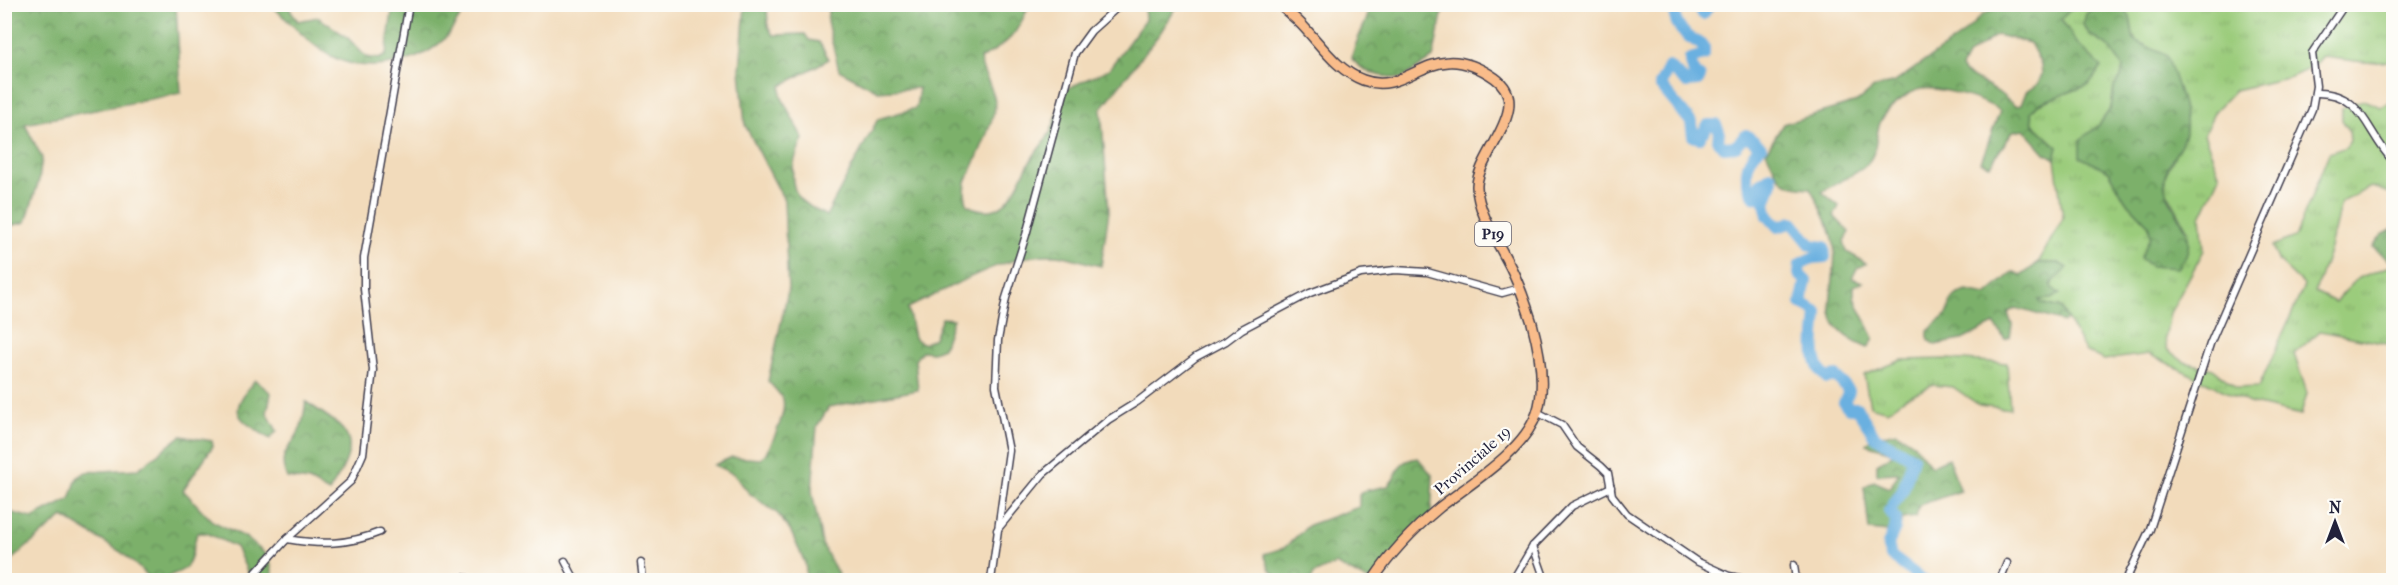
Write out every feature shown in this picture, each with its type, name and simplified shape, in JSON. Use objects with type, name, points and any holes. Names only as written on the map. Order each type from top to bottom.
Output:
[{"type":"main road","name":"Provinciale 19","points":[[1279,4],[1340,66],[1364,81],[1387,83],[1438,62],[1449,61],[1478,68],[1500,83],[1509,100],[1507,118],[1481,168],[1477,186],[1490,227],[1520,288],[1536,339],[1540,384],[1537,412],[1522,438],[1490,469],[1438,509],[1402,544],[1373,580]]},
{"type":"street","points":[[249,580],[287,538],[351,481],[363,454],[373,370],[364,288],[364,258],[409,4]]},
{"type":"street","points":[[990,580],[1009,451],[997,397],[995,376],[998,340],[1006,298],[1026,235],[1075,53],[1091,31],[1121,4]]},
{"type":"street","points":[[2126,580],[2150,529],[2210,344],[2312,110],[2316,93],[2312,53],[2345,4]]},
{"type":"street","points":[[2316,93],[2333,93],[2346,98],[2394,162]]},
{"type":"street","points":[[997,530],[1043,474],[1108,420],[1137,402],[1196,357],[1226,341],[1242,328],[1310,293],[1361,274],[1395,270],[1427,272],[1502,293],[1520,288]]},
{"type":"street","points":[[1537,412],[1562,425],[1576,447],[1608,473],[1616,502],[1627,514],[1687,555],[1729,576],[1749,580]]},
{"type":"street","points":[[1513,580],[1533,546],[1572,507],[1611,487]]},
{"type":"street","points":[[287,538],[342,543],[356,541],[381,532]]},
{"type":"street","points":[[1533,546],[1545,580]]},
{"type":"street","points":[[565,561],[575,580]]},
{"type":"street","points":[[641,562],[643,580]]},
{"type":"street","points":[[2000,580],[2007,563]]},
{"type":"street","points":[[1794,565],[1796,580]]},
{"type":"street","points":[[443,580],[463,578],[489,580]]},
{"type":"green space","points":[[4,5],[176,5],[181,93],[25,124],[42,158],[39,180],[26,222],[5,227]]},
{"type":"green space","points":[[271,5],[287,5],[298,21],[318,17],[347,37],[366,57],[379,59],[386,55],[393,5],[468,5],[447,36],[436,46],[408,60],[376,66],[345,62],[331,56],[307,39]]},
{"type":"green space","points":[[745,5],[767,5],[768,26],[773,35],[805,34],[809,40],[819,42],[829,59],[781,86],[781,96],[803,139],[794,161],[793,178],[796,193],[806,204],[826,216],[878,119],[916,108],[919,88],[878,91],[839,70],[827,22],[829,5],[1029,5],[1011,37],[980,59],[994,96],[995,109],[984,142],[966,182],[965,193],[967,205],[981,210],[991,210],[1000,207],[1008,200],[1032,158],[1049,135],[1064,90],[1109,69],[1145,20],[1144,5],[1178,5],[1160,33],[1101,109],[1109,211],[1101,266],[1055,255],[1018,259],[980,273],[908,308],[914,338],[924,344],[934,338],[942,318],[953,319],[943,348],[933,352],[922,351],[915,360],[918,390],[829,407],[817,426],[812,491],[822,544],[841,580],[807,580],[805,563],[791,532],[778,514],[749,493],[734,474],[714,465],[732,457],[761,459],[777,431],[784,406],[782,398],[768,381],[788,291],[784,200],[745,125],[740,70]]},
{"type":"green space","points":[[1370,5],[1444,5],[1433,58],[1401,79],[1374,74],[1357,64],[1352,59],[1353,52],[1367,19]]},
{"type":"green space","points":[[2002,5],[2075,5],[2061,19],[2076,42],[2102,67],[2088,85],[2038,104],[2031,112],[2033,124],[2058,147],[2055,159],[2045,153],[2024,129],[2013,131],[1990,165],[1981,162],[2000,111],[1962,95],[1922,89],[1904,97],[1887,112],[1880,123],[1872,156],[1865,166],[1822,192],[1839,206],[1834,216],[1849,232],[1844,241],[1847,252],[1866,263],[1857,269],[1852,278],[1863,282],[1854,286],[1854,297],[1874,338],[1868,348],[1849,339],[1838,328],[1832,317],[1830,305],[1835,262],[1834,245],[1817,201],[1810,188],[1792,186],[1781,179],[1766,152],[1783,124],[1857,102],[1874,88],[1895,82],[1962,35],[1982,15]],"holes":[[[1997,35],[2030,43],[2041,64],[2042,74],[2038,84],[2026,92],[2021,105],[2015,106],[1961,68],[1968,55]]]},
{"type":"green space","points":[[2075,5],[2389,5],[2393,19],[2393,60],[2367,62],[2322,57],[2313,67],[2291,77],[2235,90],[2215,111],[2204,134],[2220,176],[2201,217],[2204,250],[2170,313],[2165,339],[2167,349],[2184,362],[2213,369],[2237,388],[2259,387],[2304,286],[2279,262],[2272,246],[2295,237],[2329,153],[2346,147],[2350,141],[2349,130],[2342,120],[2342,108],[2363,100],[2381,107],[2393,101],[2393,194],[2371,187],[2341,202],[2330,248],[2315,292],[2335,302],[2358,278],[2393,265],[2393,345],[2320,331],[2294,354],[2307,393],[2301,415],[2249,403],[2149,354],[2104,360],[2086,352],[2061,308],[2041,303],[2039,300],[2051,287],[2059,263],[2038,263],[2063,218],[2055,159],[2057,147],[2033,124],[2031,112],[2038,104],[2088,85],[2076,42],[2061,19]],"holes":[[[2130,17],[2134,40],[2185,134],[2165,176],[2165,188],[2188,231],[2150,237],[2149,225],[2125,200],[2109,171],[2080,140],[2099,125],[2111,108],[2114,87],[2121,78],[2123,66],[2109,47],[2090,35]]]},
{"type":"green space","points":[[2096,6],[2121,7],[2130,17],[2134,40],[2167,56],[2180,94],[2185,132],[2164,180],[2169,199],[2188,236],[2186,256],[2178,268],[2151,266],[2140,258],[2150,237],[2149,225],[2125,200],[2109,171],[2080,157],[2080,140],[2099,125],[2111,108],[2114,87],[2121,78],[2123,67],[2109,47],[2090,35],[2083,25],[2086,14]]},
{"type":"green space","points":[[2393,229],[2393,262],[2373,247],[2382,235]]},
{"type":"green space","points":[[2038,263],[2059,263],[2067,268],[2051,284],[2051,287],[2060,294],[2052,299],[2039,300],[2041,303],[2061,308],[2067,319],[2064,322],[2016,308],[2008,313],[2012,325],[2010,337],[2005,339],[1994,324],[1962,340],[1935,345],[1928,340],[1928,331],[1948,313],[1951,300],[1958,294],[1967,291],[1986,295],[2013,272],[2021,276]]},
{"type":"green space","points":[[1947,359],[2007,363],[2010,409],[1979,405],[1953,387],[1933,385],[1905,398],[1887,411],[1870,406],[1864,375],[1902,360]]},
{"type":"green space","points":[[255,380],[271,393],[267,413],[277,431],[270,439],[243,420],[239,414],[240,401]]},
{"type":"green space","points":[[306,402],[335,422],[348,439],[349,449],[346,460],[329,492],[309,481],[287,478],[284,469],[284,455],[298,434]]},
{"type":"green space","points":[[1896,432],[1912,442],[1931,466],[1948,458],[1961,491],[1919,505],[1916,517],[1902,519],[1898,533],[1869,530],[1864,487],[1874,481],[1889,488],[1899,473],[1877,474],[1877,464],[1895,453],[1866,444],[1871,438]]},
{"type":"green space","points":[[181,436],[212,441],[213,446],[183,490],[212,521],[245,537],[269,557],[274,580],[254,580],[248,573],[236,547],[207,533],[197,533],[187,566],[164,580],[153,580],[121,552],[63,517],[5,565],[5,514],[9,512],[32,518],[70,499],[77,478],[86,472],[138,469]]},
{"type":"green space","points":[[1418,458],[1433,476],[1431,515],[1372,580],[1367,580],[1335,564],[1314,574],[1311,580],[1281,580],[1270,570],[1264,554],[1284,548],[1309,525],[1359,507],[1359,495],[1363,491],[1388,486],[1401,465]]},
{"type":"waterway","points":[[1687,4],[1674,11],[1675,18],[1680,29],[1704,47],[1704,55],[1690,59],[1694,74],[1700,77],[1698,81],[1686,82],[1669,67],[1660,85],[1691,122],[1693,136],[1699,138],[1708,125],[1716,125],[1719,131],[1718,142],[1724,147],[1736,146],[1746,135],[1761,147],[1751,158],[1747,170],[1751,191],[1755,197],[1760,184],[1771,176],[1772,182],[1765,203],[1768,216],[1778,227],[1792,222],[1811,245],[1824,247],[1825,257],[1812,258],[1800,264],[1799,274],[1806,281],[1801,303],[1817,312],[1814,348],[1817,364],[1827,378],[1836,376],[1849,391],[1844,403],[1849,408],[1857,408],[1875,437],[1913,458],[1903,490],[1889,511],[1896,519],[1895,529],[1888,544],[1891,556],[1923,580]]},
{"type":"waterway","points":[[1695,4],[1703,14],[1710,4]]}]
